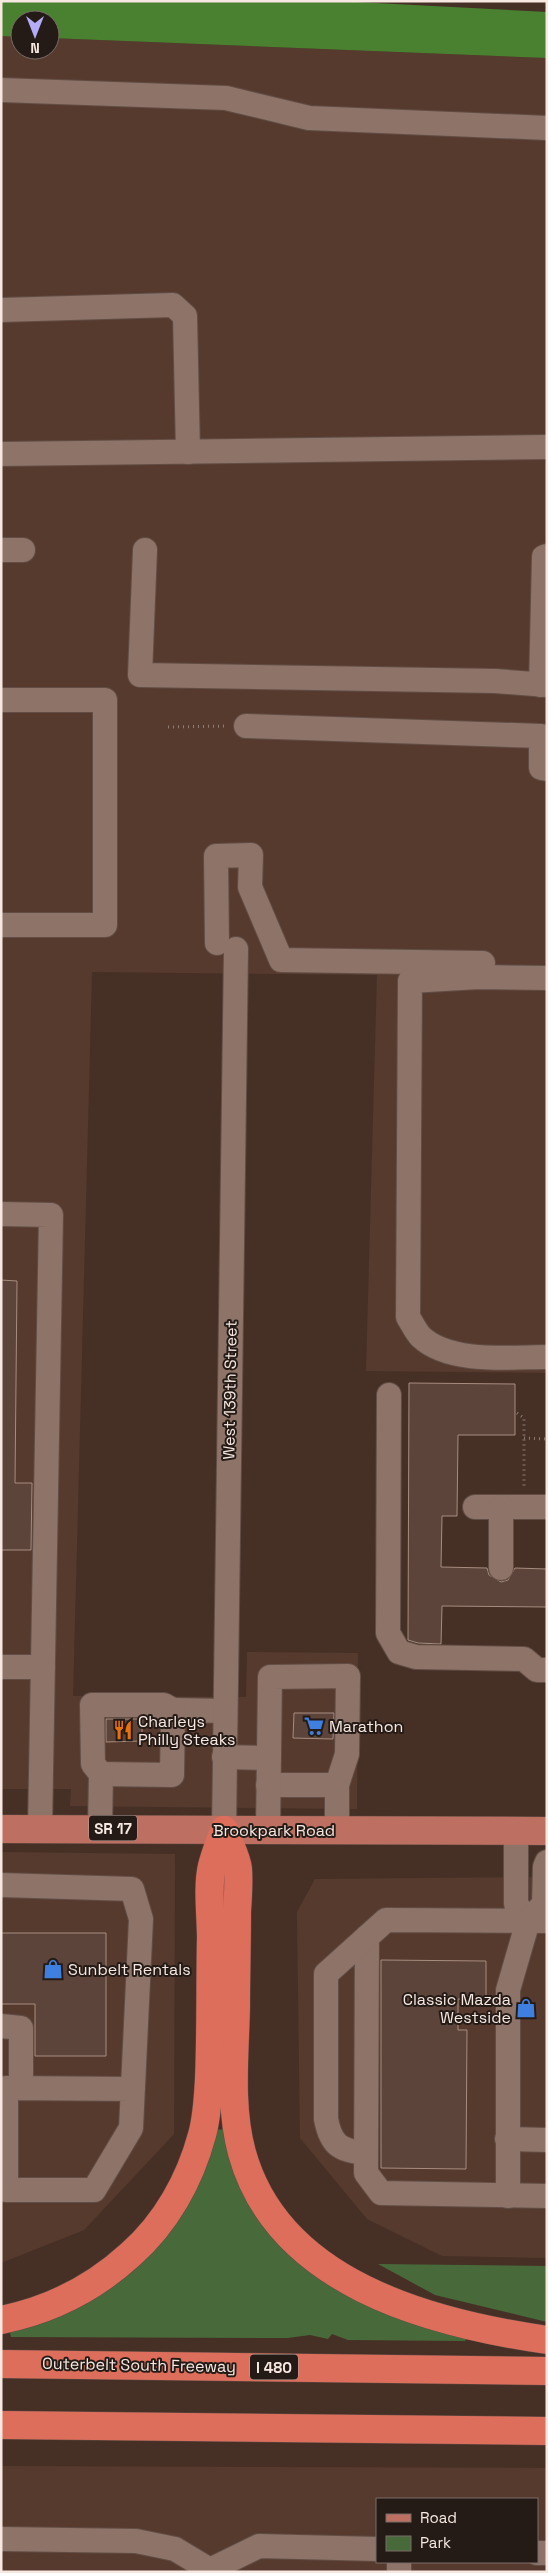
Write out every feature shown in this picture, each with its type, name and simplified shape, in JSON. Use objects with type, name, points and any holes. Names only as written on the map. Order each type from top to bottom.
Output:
[{"type":"highway","points":[[1,2320],[26,2316],[57,2304],[83,2291],[112,2271],[140,2246],[161,2222],[192,2166],[203,2134],[208,2094],[212,1867],[224,1830]]},
{"type":"highway","points":[[224,1830],[238,1868],[234,2078],[237,2126],[247,2170],[271,2214],[305,2252],[325,2268],[374,2294],[450,2319],[547,2340]]},
{"type":"highway","name":"Outerbelt South Freeway","points":[[1,2364],[547,2371]]},
{"type":"highway","points":[[1,2425],[547,2432]]},
{"type":"main road","name":"Brookpark Road","points":[[2,1829],[547,1831]]},
{"type":"street","points":[[1,90],[226,98],[309,118],[547,128]]},
{"type":"street","points":[[1,310],[173,305],[185,316],[188,452]]},
{"type":"street","points":[[1,454],[547,447]]},
{"type":"street","points":[[145,550],[140,675],[485,681],[544,685],[544,557],[547,556]]},
{"type":"street","points":[[1,700],[105,700],[104,925],[1,925]]},
{"type":"street","points":[[246,726],[541,736],[541,768],[547,768]]},
{"type":"street","name":"West 139th Street","points":[[224,1830],[227,946],[216,856],[251,856],[250,887],[281,960],[547,964]]},
{"type":"street","points":[[547,978],[479,977],[410,981],[408,1317],[421,1337],[444,1351],[476,1357],[547,1357]]},
{"type":"street","points":[[1,1214],[51,1215],[40,1830]]},
{"type":"street","points":[[389,1395],[388,1633],[399,1652],[416,1657],[524,1659],[537,1670],[547,1670]]},
{"type":"street","points":[[475,1507],[547,1507]]},
{"type":"street","points":[[501,1507],[501,1568]]},
{"type":"street","points":[[1,1667],[43,1667]]},
{"type":"street","points":[[268,1830],[270,1676],[348,1676],[347,1754],[337,1785],[338,1830]]},
{"type":"street","points":[[100,1828],[101,1774],[93,1764],[92,1705],[164,1705],[172,1710],[225,1711]]},
{"type":"street","points":[[101,1774],[172,1775],[172,1710]]},
{"type":"street","points":[[224,1757],[269,1758]]},
{"type":"street","points":[[268,1785],[337,1785]]},
{"type":"street","points":[[1,1835],[2,1829]]},
{"type":"street","points":[[516,1830],[516,1904],[538,1921]]},
{"type":"street","points":[[508,2196],[508,1990],[544,1904],[545,1867],[547,1862]]},
{"type":"street","points":[[1,1885],[132,1888],[141,1919],[132,2128],[94,2190],[4,2196],[6,2088],[133,2090]]},
{"type":"street","points":[[366,2153],[350,2152],[338,2146],[329,2135],[326,2119],[326,1974],[386,1920],[538,1921]]},
{"type":"street","points":[[367,1937],[366,2173],[381,2193],[547,2196]]},
{"type":"street","points":[[1,2026],[22,2028],[22,2088]]},
{"type":"street","points":[[507,2139],[547,2140]]},
{"type":"street","points":[[1,2539],[136,2540],[175,2549],[210,2570],[259,2546],[376,2548]]},
{"type":"path","points":[[168,727],[246,726]]},
{"type":"path","points":[[516,1413],[524,1418],[524,1490]]},
{"type":"path","points":[[524,1438],[547,1439]]},
{"type":"shaded area","points":[[1,36],[10,36],[10,60],[60,60],[60,38],[547,58],[547,1373],[366,1371],[377,975],[92,972],[73,1696],[246,1697],[247,1652],[358,1653],[357,1809],[70,1806],[71,1789],[1,1789]]},
{"type":"shaded area","points":[[1,1852],[175,1854],[174,2134],[84,2230],[1,2263]]},
{"type":"shaded area","points":[[547,1877],[547,2258],[442,2256],[367,2219],[300,2138],[297,1912],[315,1879]]},
{"type":"shaded area","points":[[1,2466],[547,2468],[547,2572],[1,2572]]},
{"type":"green space","points":[[1,1],[337,1],[547,12],[547,58],[60,38],[60,10],[10,10],[10,36],[1,36]]},
{"type":"green space","points":[[226,2129],[267,2222],[467,2338],[465,2341],[348,2340],[332,2334],[328,2339],[310,2335],[288,2338],[11,2337],[10,2333],[6,2332],[93,2297],[214,2130]]},
{"type":"green space","points":[[378,2264],[547,2266],[547,2322],[435,2295]]},
{"type":"building","points":[[1,1280],[17,1281],[15,1483],[32,1483],[31,1550],[1,1550]]},
{"type":"building","points":[[409,1383],[515,1384],[515,1435],[458,1435],[457,1516],[442,1516],[441,1567],[487,1568],[489,1575],[501,1582],[508,1580],[515,1568],[547,1569],[547,1607],[442,1606],[441,1644],[418,1643],[408,1640]]},
{"type":"building","name":"Marathon","points":[[294,1713],[334,1713],[333,1739],[293,1738]]},
{"type":"building","name":"Charleys Philly Steaks","points":[[106,1719],[142,1719],[142,1741],[106,1742]]},
{"type":"building","name":"Sunbelt Rentals","points":[[1,1933],[106,1933],[106,2056],[35,2056],[35,2004],[1,2004]]},
{"type":"building","points":[[381,1960],[486,1961],[486,2000],[458,1999],[458,2030],[467,2030],[466,2169],[381,2168]]},
{"type":"place","name":"Marathon","points":[[314,1726]]},
{"type":"place","name":"Charleys Philly Steaks","points":[[123,1730]]},
{"type":"place","name":"Sunbelt Rentals","points":[[53,1969]]},
{"type":"place","name":"Classic Mazda Westside","points":[[526,2008]]}]
